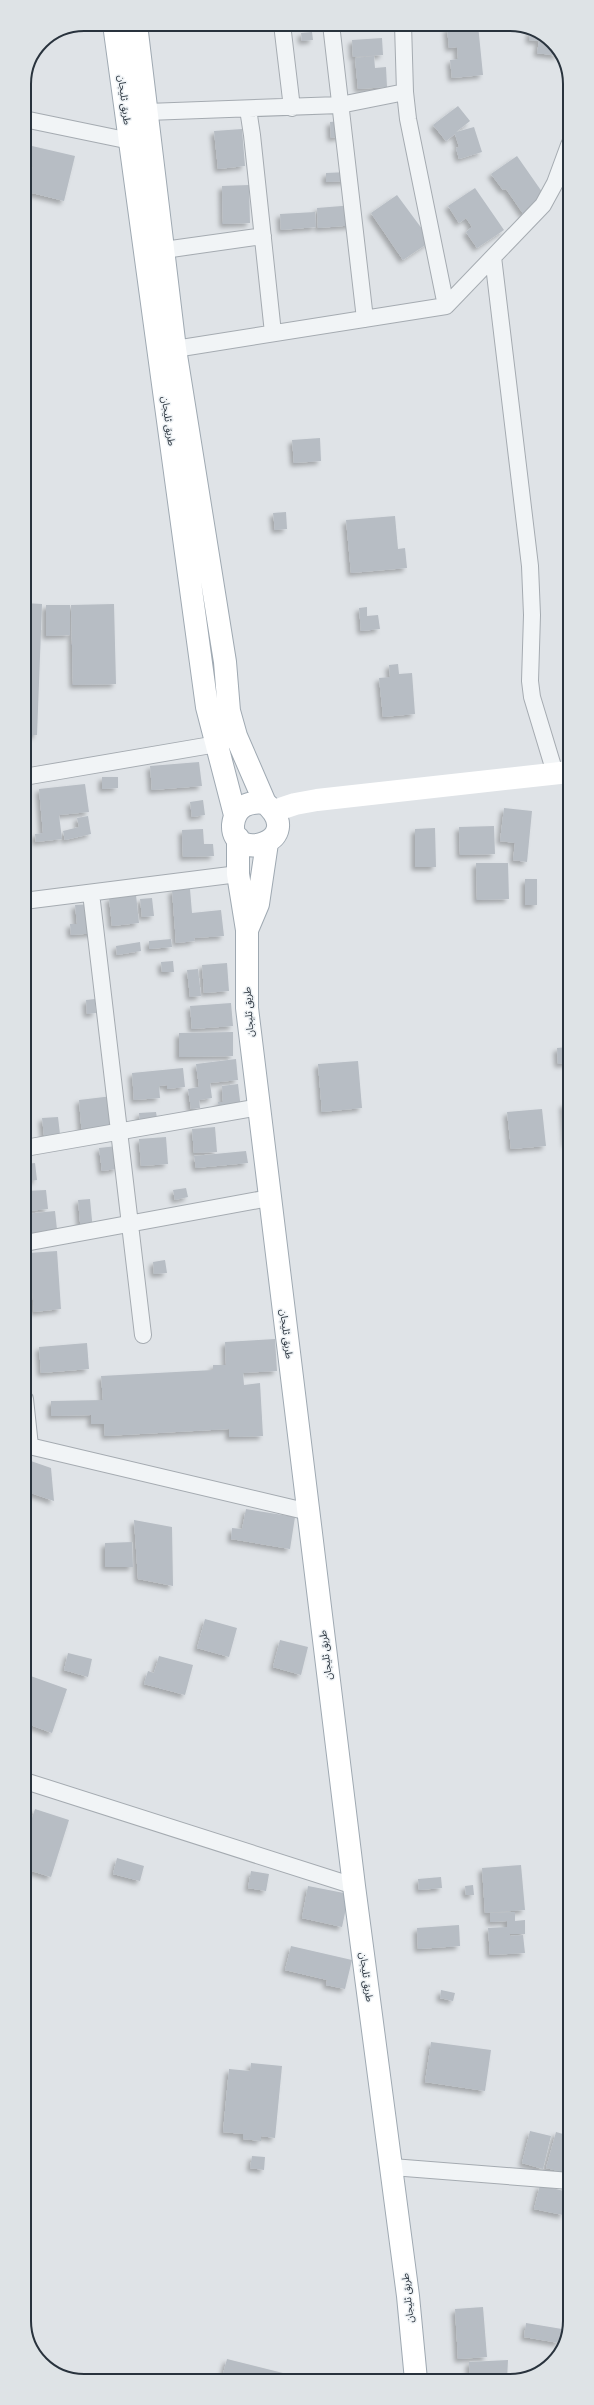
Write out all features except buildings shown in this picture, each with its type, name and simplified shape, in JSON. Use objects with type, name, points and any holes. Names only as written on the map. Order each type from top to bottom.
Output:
[{"type":"main road","name":"طريق ثليجان","points":[[115,31],[207,707],[235,815]]},
{"type":"main road","name":"طريق ثليجان","points":[[137,31],[175,349],[225,662],[229,711],[236,736],[270,807]]},
{"type":"main road","points":[[270,807],[278,823],[276,834],[267,843],[257,846],[246,845],[238,838],[233,827],[235,815],[242,806],[253,801],[270,807],[317,800],[562,772]]},
{"type":"main road","name":"طريق ثليجان","points":[[238,838],[238,874],[247,930],[247,1008],[354,1886],[392,2167],[415,2374]]},
{"type":"main road","name":"طريق ثليجان","points":[[247,930],[258,904],[267,843]]},
{"type":"street","points":[[283,31],[292,108]]},
{"type":"street","points":[[332,31],[364,319]]},
{"type":"street","points":[[403,31],[404,92],[408,119],[446,306]]},
{"type":"street","points":[[147,112],[292,108],[340,105],[404,92]]},
{"type":"street","points":[[248,109],[273,333]]},
{"type":"street","points":[[31,120],[151,145]]},
{"type":"street","points":[[175,349],[446,306],[542,205],[555,182],[563,161]]},
{"type":"street","points":[[164,250],[263,236]]},
{"type":"street","points":[[493,257],[530,566],[532,615],[530,681],[532,697],[562,772]]},
{"type":"street","points":[[31,776],[217,744],[236,736]]},
{"type":"street","points":[[31,900],[238,874]]},
{"type":"street","points":[[91,893],[143,1335]]},
{"type":"street","points":[[31,1147],[118,1130],[259,1107]]},
{"type":"street","points":[[31,1242],[269,1198]]},
{"type":"street","points":[[31,1447],[309,1512]]},
{"type":"street","points":[[31,1783],[354,1886]]},
{"type":"street","points":[[392,2167],[563,2180]]}]
